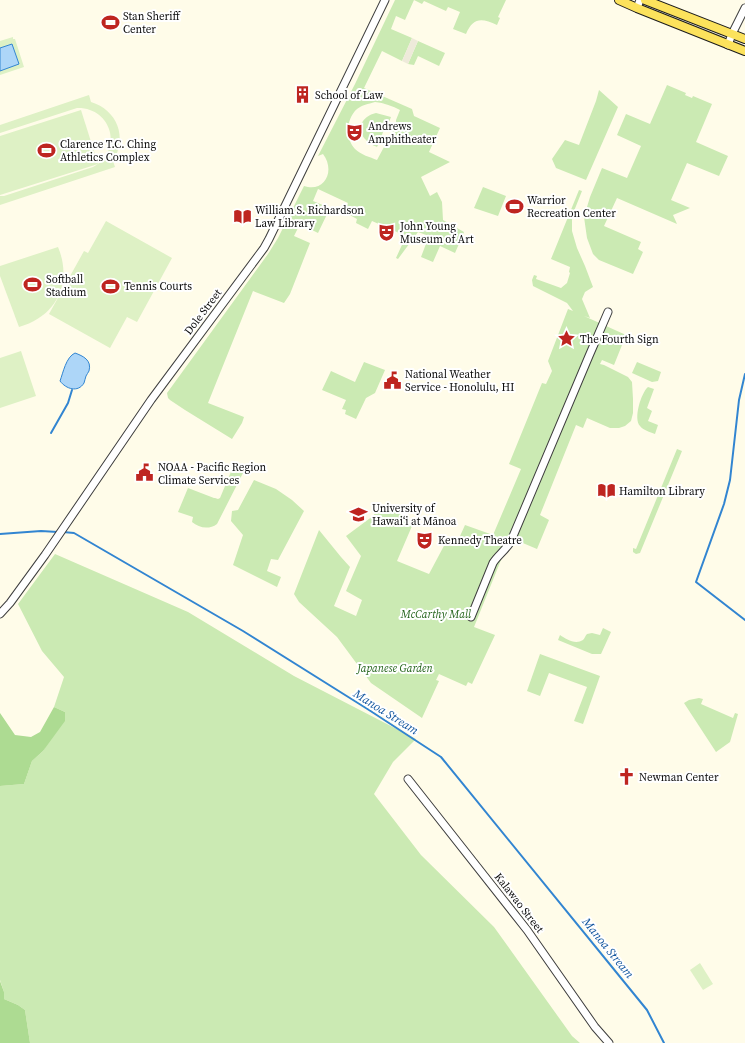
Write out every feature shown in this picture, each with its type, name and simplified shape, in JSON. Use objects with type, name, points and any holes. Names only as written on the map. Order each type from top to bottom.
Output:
[{"type":"main road","points":[[619,0],[745,52]]},
{"type":"main road","points":[[645,0],[745,39]]},
{"type":"street","name":"Dole Street","points":[[0,614],[45,556],[151,400],[264,248],[385,0]]},
{"type":"street","points":[[637,8],[640,0]]},
{"type":"street","points":[[728,45],[745,8]]},
{"type":"street","points":[[472,617],[493,563],[509,546],[588,356],[608,312]]},
{"type":"street","name":"Kalawao Street","points":[[408,779],[527,930],[595,1027],[610,1043]]},
{"type":"green space","points":[[395,0],[414,0],[405,20],[396,16],[391,29],[412,38],[402,61],[382,51],[364,88],[412,109],[414,116],[440,128],[429,152],[450,162],[421,177],[430,196],[437,192],[442,202],[443,220],[464,232],[455,253],[440,246],[433,262],[421,257],[429,236],[418,232],[398,259],[396,258],[406,236],[372,221],[368,229],[356,223],[357,219],[344,212],[348,203],[318,189],[313,201],[330,208],[318,233],[300,224],[294,236],[310,243],[290,294],[284,303],[253,291],[208,403],[244,417],[232,439],[170,400],[167,393],[268,254],[278,238],[304,186],[317,186],[326,179],[328,173],[327,161],[323,154],[318,156],[355,84]],"holes":[[[375,102],[400,110],[396,122],[389,130],[396,133],[392,141],[385,139],[384,147],[377,160],[357,151],[352,145],[348,134],[349,123],[353,113],[361,106]]]},
{"type":"green space","points":[[414,0],[506,0],[498,17],[500,18],[497,25],[487,21],[478,20],[472,24],[466,34],[453,29],[460,12],[448,7],[446,11],[424,1],[422,4]]},
{"type":"green space","points":[[13,37],[24,67],[0,75],[0,41]]},
{"type":"green space","points":[[418,41],[445,53],[439,66],[418,56],[414,65],[408,64]]},
{"type":"green space","points":[[667,85],[686,93],[685,95],[692,98],[693,96],[712,104],[696,142],[728,156],[719,176],[687,163],[671,200],[690,208],[673,215],[677,224],[617,198],[604,226],[641,242],[638,249],[643,252],[633,274],[599,260],[593,254],[587,238],[584,217],[590,197],[602,168],[627,178],[641,146],[617,135],[626,114],[650,124]]},
{"type":"green space","points":[[599,90],[618,107],[586,180],[556,168],[552,159],[565,140],[579,145]]},
{"type":"green space","points":[[89,95],[91,102],[108,111],[117,126],[120,143],[113,161],[115,167],[0,205],[0,196],[93,167],[103,160],[111,141],[110,131],[106,122],[99,115],[89,110],[77,108],[0,133],[0,125]]},
{"type":"green space","name":"Clarence T.C. Ching Athletics Complex","points":[[81,110],[98,164],[0,195],[0,136]]},
{"type":"green space","points":[[376,113],[391,117],[377,147],[366,140],[361,132],[361,127],[364,120]]},
{"type":"green space","points":[[483,187],[506,196],[498,216],[474,208]]},
{"type":"green space","name":"McCarthy Mall","points":[[579,190],[582,191],[572,216],[572,231],[577,248],[593,287],[585,292],[582,299],[590,318],[584,316],[626,335],[614,365],[602,360],[600,364],[628,377],[632,382],[633,413],[631,421],[625,426],[619,428],[610,428],[587,418],[583,428],[576,425],[540,515],[549,520],[537,549],[518,541],[503,555],[474,627],[495,635],[472,684],[468,682],[466,686],[439,674],[436,680],[439,681],[422,718],[371,683],[337,637],[299,602],[294,594],[319,530],[350,567],[334,606],[356,616],[362,600],[346,591],[361,556],[346,536],[373,516],[380,506],[407,517],[405,522],[412,526],[397,561],[429,574],[446,542],[456,545],[465,525],[493,535],[521,469],[509,464],[542,383],[546,384],[552,371],[548,361],[568,309],[573,311],[567,303],[533,286],[532,280],[534,275],[537,276],[536,279],[561,288],[567,283],[570,267],[551,259]]},
{"type":"green space","name":"Tennis Courts","points":[[106,221],[172,258],[137,322],[127,317],[110,348],[49,314],[84,251],[88,253]]},
{"type":"green space","name":"Softball Stadium","points":[[58,247],[62,260],[63,273],[62,285],[58,297],[52,307],[43,315],[32,322],[19,327],[0,276],[0,266]]},
{"type":"green space","points":[[21,351],[36,396],[0,408],[0,358]]},
{"type":"green space","points":[[364,362],[385,370],[375,393],[366,398],[356,419],[345,414],[346,410],[342,409],[346,400],[322,390],[331,371],[355,382]]},
{"type":"green space","points":[[637,362],[661,372],[658,381],[652,382],[632,373]]},
{"type":"green space","points":[[648,387],[654,389],[647,408],[652,411],[648,421],[658,425],[655,434],[641,427],[637,418],[641,400],[645,390]]},
{"type":"green space","points":[[677,449],[682,451],[640,553],[636,554],[633,552],[633,548],[636,549]]},
{"type":"green space","points":[[233,467],[243,473],[217,524],[207,528],[201,527],[192,522],[193,517],[178,512],[188,488],[214,498],[220,498]]},
{"type":"green space","points":[[254,480],[276,489],[292,500],[304,511],[278,560],[271,559],[267,571],[281,577],[277,587],[233,565],[243,535],[231,521],[232,511],[238,510]]},
{"type":"green space","points":[[55,554],[188,612],[294,676],[416,739],[393,762],[374,794],[421,855],[494,927],[572,1036],[580,1043],[30,1043],[25,1010],[4,999],[4,992],[0,980],[0,786],[24,784],[32,761],[43,751],[65,712],[54,707],[64,677],[42,651],[18,604]]},
{"type":"green space","points":[[603,628],[611,632],[601,654],[592,654],[558,640],[560,635],[571,641],[577,642],[583,640],[587,634],[592,633],[600,635]]},
{"type":"green space","points":[[540,654],[600,676],[583,724],[574,721],[587,687],[549,673],[540,696],[527,691]]},
{"type":"green space","points":[[699,698],[703,699],[701,704],[733,718],[735,713],[738,714],[730,742],[716,752],[684,703],[689,700]]},
{"type":"green space","points":[[54,707],[65,712],[65,721],[43,751],[32,761],[24,784],[0,786],[0,713],[15,735],[31,737],[40,732]]},
{"type":"green space","points":[[700,963],[713,984],[703,990],[690,970]]},
{"type":"green space","points":[[0,981],[4,992],[4,999],[25,1010],[30,1043],[0,1043]]},
{"type":"shaded area","points":[[412,38],[418,41],[408,64],[402,61]]},
{"type":"water","points":[[12,44],[19,64],[0,71],[0,48]]},
{"type":"water","points":[[75,353],[86,359],[90,367],[84,383],[79,388],[72,389],[65,386],[60,381],[69,358]]},
{"type":"waterway","points":[[745,374],[739,400],[730,480],[724,504],[696,582],[745,620]]},
{"type":"waterway","points":[[51,433],[68,403],[72,390]]},
{"type":"waterway","name":"Manoa Stream","points":[[0,534],[41,531],[58,532]]},
{"type":"waterway","name":"Manoa Stream","points":[[63,532],[74,533],[243,631],[441,757],[647,1010],[664,1043]]},
{"type":"place","name":"Stan Sheriff Center","points":[[110,22]]},
{"type":"place","name":"School of Law","points":[[302,95]]},
{"type":"place","name":"Andrews Amphitheater","points":[[355,132]]},
{"type":"place","name":"Clarence T.C. Ching Athletics Complex","points":[[47,150]]},
{"type":"place","name":"Warrior Recreation Center","points":[[514,206]]},
{"type":"place","name":"William S. Richardson Law Library","points":[[242,216]]},
{"type":"place","name":"John Young Museum of Art","points":[[387,232]]},
{"type":"place","name":"Softball Stadium","points":[[33,285]]},
{"type":"place","name":"Tennis Courts","points":[[111,286]]},
{"type":"place","name":"The Fourth Sign","points":[[567,339]]},
{"type":"place","name":"National Weather Service - Honolulu, HI","points":[[392,380]]},
{"type":"place","name":"NOAA - Pacific Region Climate Services","points":[[145,473]]},
{"type":"place","name":"Hamilton Library","points":[[606,491]]},
{"type":"place","name":"University of Hawaiʻi at Mānoa","points":[[359,514]]},
{"type":"place","name":"Kennedy Theatre","points":[[425,540]]},
{"type":"place","name":"Newman Center","points":[[626,777]]},
{"type":"park label","name":"Japanese Garden","points":[[395,668]]}]
